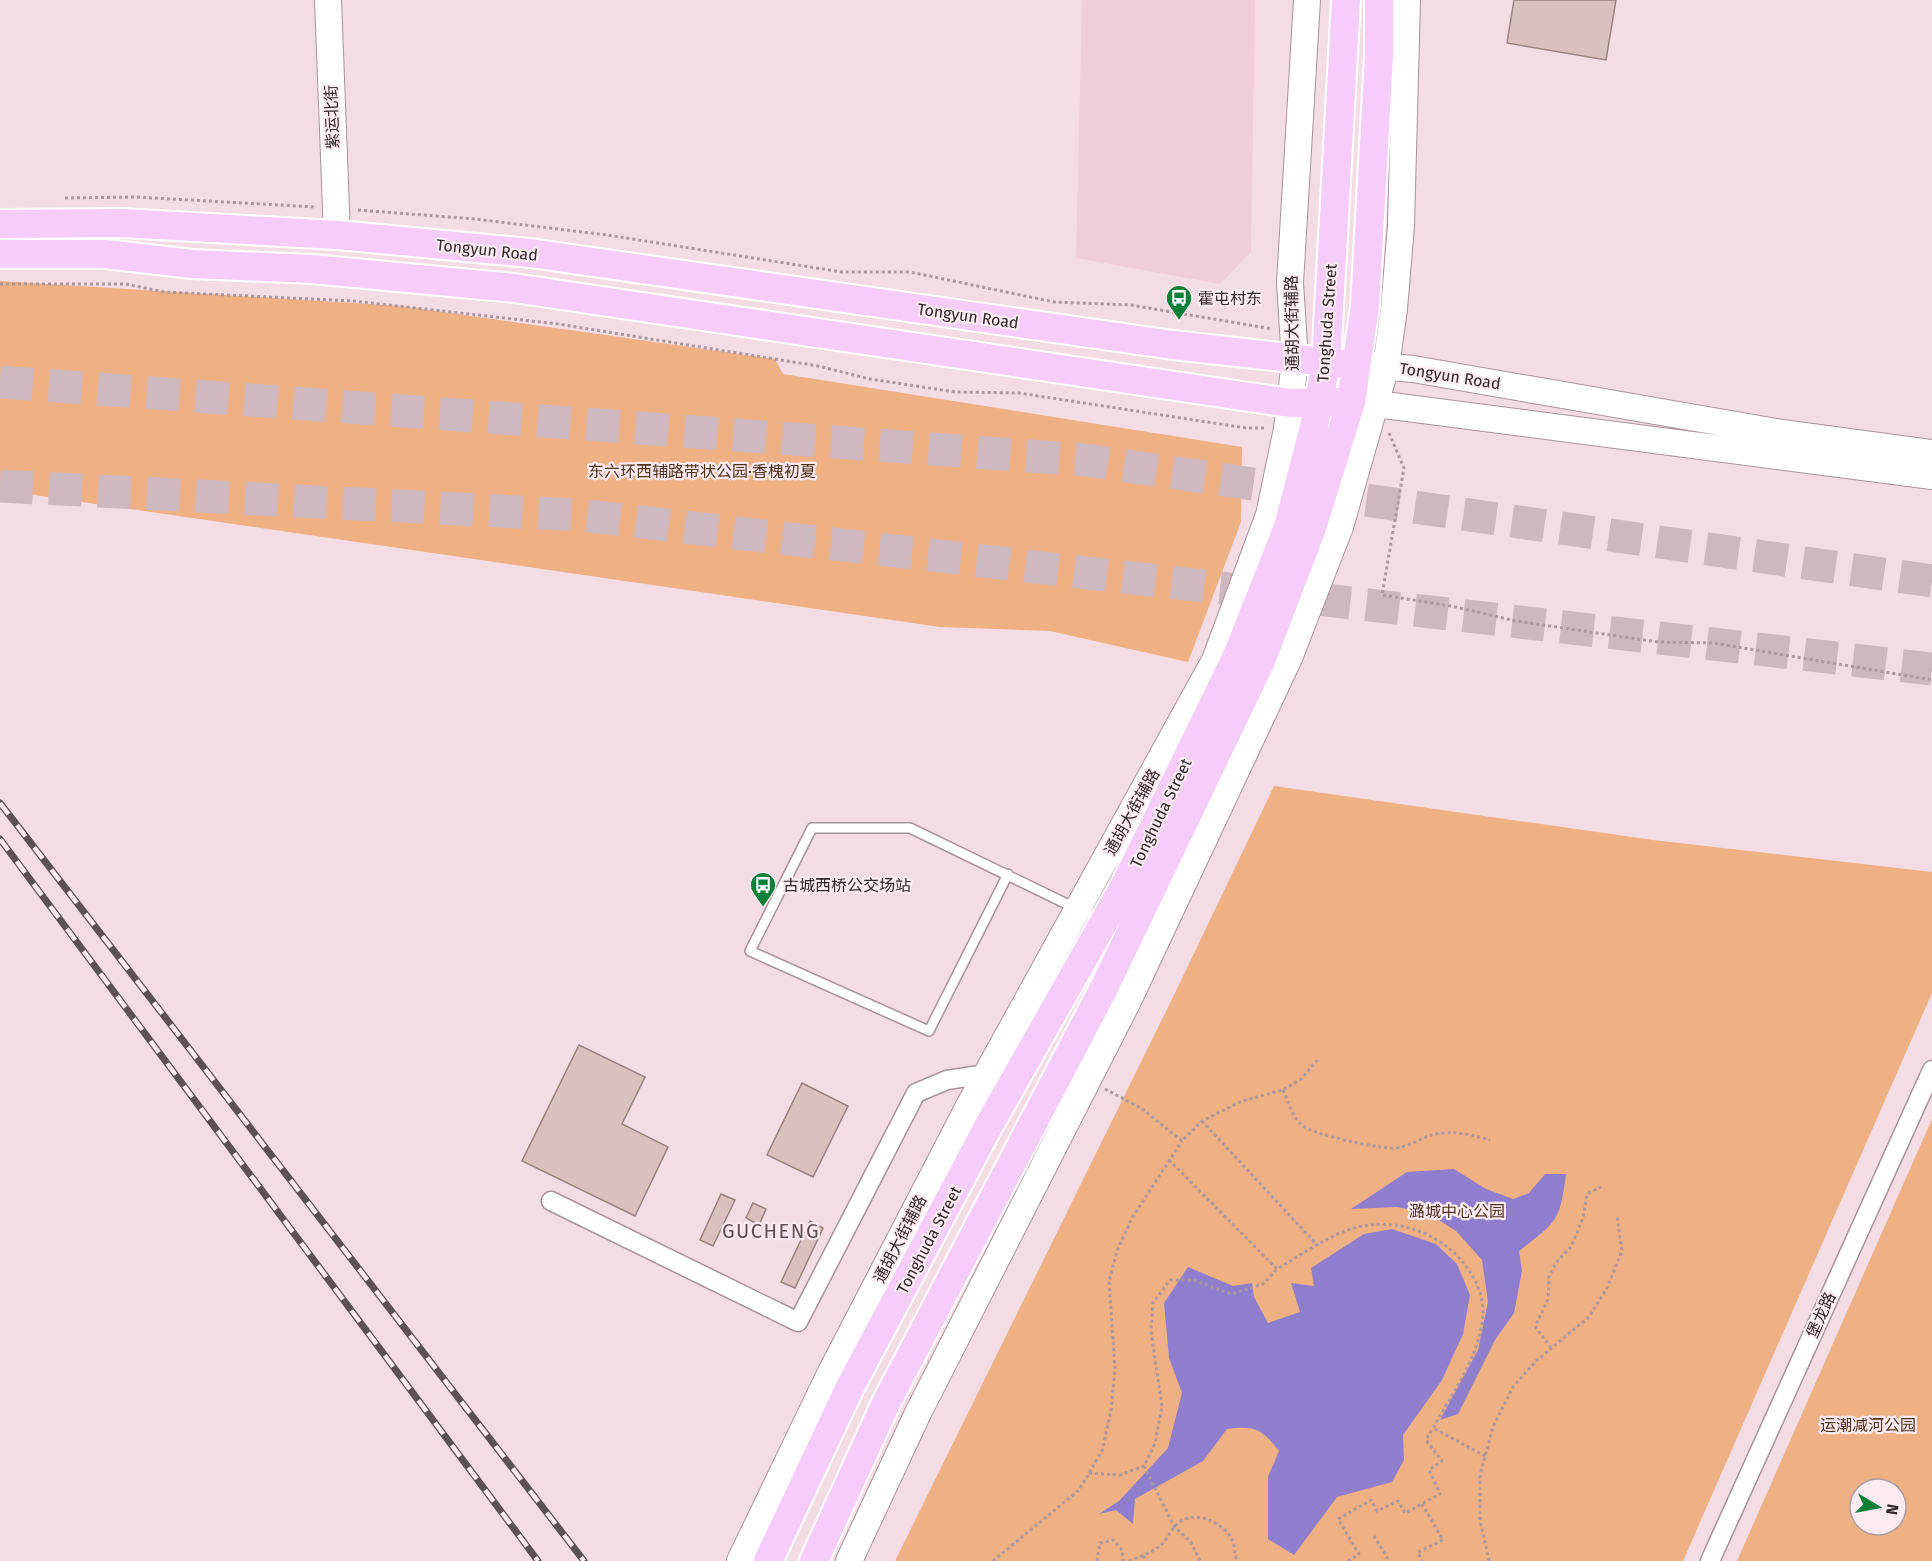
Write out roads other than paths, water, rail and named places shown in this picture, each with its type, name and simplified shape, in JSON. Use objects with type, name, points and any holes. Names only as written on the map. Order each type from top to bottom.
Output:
[{"type":"main road","name":"Tonghuda Street","points":[[768,1561],[850,1387],[1019,1074],[1128,935],[1288,527],[1319,403],[1326,364],[1346,0]]},
{"type":"main road","name":"Tonghuda Street","points":[[814,1561],[886,1403],[1128,935],[1261,661],[1363,402],[1355,364],[1365,306],[1379,56],[1379,0]]},
{"type":"main road","name":"Tongyun Road","points":[[0,224],[122,223],[337,235],[530,253],[1295,360],[1326,364],[1355,364]]},
{"type":"main road","name":"Tongyun Road","points":[[0,254],[105,254],[192,264],[312,269],[514,288],[1288,416],[1319,403],[1363,402]]},
{"type":"street","name":"紫运北街","points":[[328,0],[337,235]]},
{"type":"street","name":"通胡大街辅路","points":[[740,1561],[830,1374],[987,1073],[1215,660],[1269,515],[1288,416],[1295,360],[1290,283],[1307,0]]},
{"type":"street","points":[[1363,402],[1386,366],[1401,226],[1407,0]]},
{"type":"street","name":"Tongyun Road","points":[[1355,364],[1386,366],[1932,476]]},
{"type":"street","name":"Tongyun Road","points":[[1363,402],[1574,431],[1932,453]]},
{"type":"street","points":[[849,1561],[918,1413],[1128,1001],[1128,935]]},
{"type":"street","name":"堡龙路","points":[[1710,1561],[1932,1070]]},
{"type":"street","points":[[551,1201],[798,1322],[916,1093],[947,1080],[987,1073],[1019,1074]]},
{"type":"lane","points":[[1008,874],[929,1031],[750,951],[812,828],[910,828],[1008,874],[1078,908],[1128,935]]},
{"type":"tunnel","points":[[0,382],[1085,460],[1932,581]]},
{"type":"tunnel","points":[[0,486],[579,515],[1932,669]]},
{"type":"railway","points":[[0,803],[584,1561]]},
{"type":"railway","points":[[0,839],[538,1561]]},
{"type":"place","name":"霍屯村东","points":[[1179,321]]},
{"type":"place","name":"古城西桥公交场站","points":[[763,908]]},
{"type":"district","name":"GUCHENG","points":[[771,1231]]},
{"type":"park label","name":"东六环西辅路带状公园·香槐初夏","points":[[702,471]]},
{"type":"park label","name":"潞城中心公园","points":[[1457,1211]]},
{"type":"park label","name":"运潮减河公园","points":[[1868,1425]]}]
